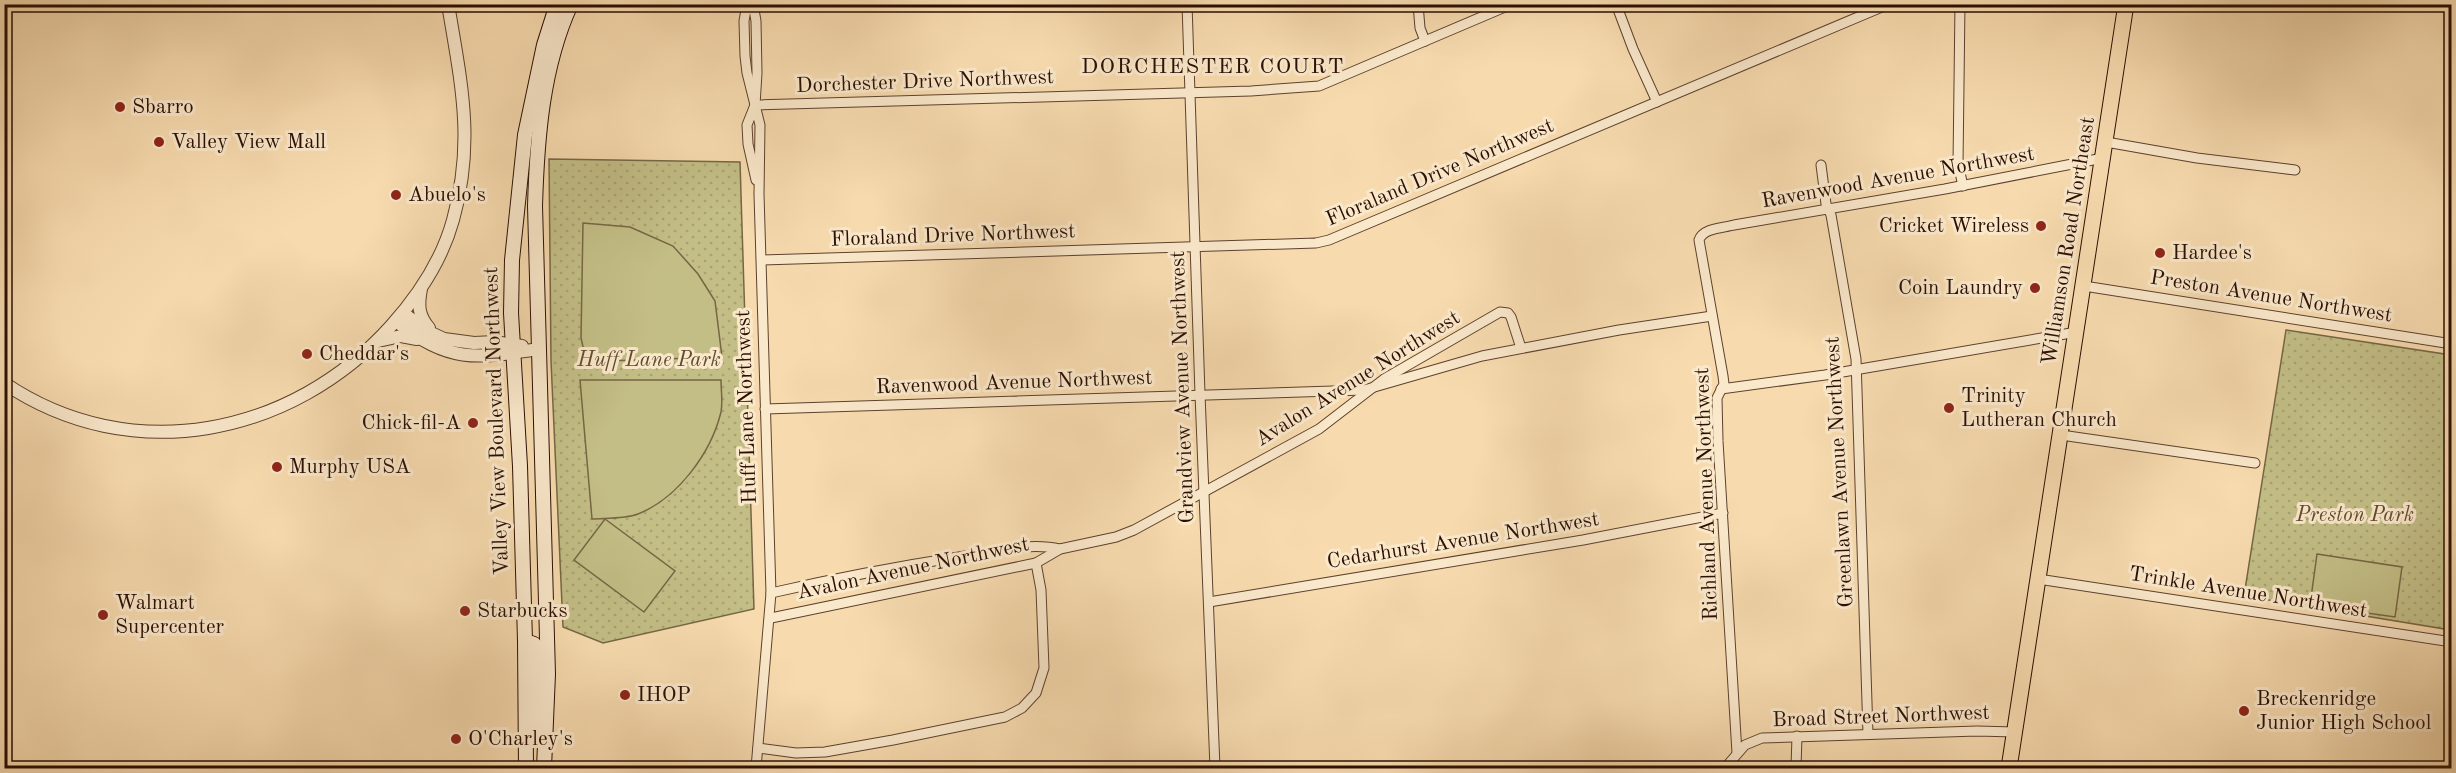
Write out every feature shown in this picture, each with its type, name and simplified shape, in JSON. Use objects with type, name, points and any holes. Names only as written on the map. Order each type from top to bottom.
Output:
[{"type":"main road","name":"Valley View Boulevard Northwest","points":[[526,768],[525,641],[520,466],[512,349],[512,260],[519,178],[531,103],[544,45],[557,4]]},
{"type":"main road","name":"Valley View Boulevard Northwest","points":[[543,768],[548,674],[535,193],[540,129],[546,92],[553,56],[571,4]]},
{"type":"main road","name":"Williamson Road Northeast","points":[[2009,768],[2126,4]]},
{"type":"main road","points":[[531,103],[529,189],[535,193]]},
{"type":"main road","points":[[525,641],[534,644],[537,650],[538,747],[543,768]]},
{"type":"street","points":[[4,383],[40,403],[114,428],[155,432],[204,429],[259,416],[302,397],[337,375],[377,342],[421,287],[447,237],[453,219],[465,150],[464,99],[448,4]]},
{"type":"street","name":"Huff Lane Northwest","points":[[747,4],[744,21],[745,56],[760,125],[759,194],[771,593],[771,618],[756,768]]},
{"type":"street","name":"Huff Lane Northwest","points":[[753,4],[756,21],[755,105]]},
{"type":"street","name":"Grandview Avenue Northwest","points":[[1187,4],[1215,768]]},
{"type":"street","points":[[1418,4],[1420,28],[1425,41]]},
{"type":"street","name":"Dorchester Drive Northwest","points":[[755,105],[1314,87],[1512,4]]},
{"type":"street","points":[[1616,4],[1657,102]]},
{"type":"street","name":"Floraland Drive Northwest","points":[[762,260],[1316,243],[1329,240],[1889,4]]},
{"type":"street","points":[[1960,4],[1958,164],[1963,186]]},
{"type":"street","points":[[2106,142],[2197,158],[2295,170]]},
{"type":"street","name":"Ravenwood Avenue Northwest","points":[[1700,236],[1706,232],[1734,225],[1963,186],[2103,158]]},
{"type":"street","name":"Greenlawn Avenue Northwest","points":[[1821,165],[1851,327],[1856,370],[1868,734]]},
{"type":"street","name":"Richland Avenue Northwest","points":[[1700,236],[1724,376],[1717,398],[1737,753]]},
{"type":"street","name":"Preston Avenue Northwest","points":[[2084,286],[2451,344]]},
{"type":"street","points":[[421,287],[419,300],[421,319],[439,337]]},
{"type":"street","name":"Avalon Avenue Northwest","points":[[771,618],[1036,562],[1060,549],[1125,533],[1204,493],[1319,429],[1371,388],[1500,312],[1508,313],[1511,317],[1521,348]]},
{"type":"street","points":[[1371,388],[1451,364],[1521,348],[1712,316]]},
{"type":"street","points":[[399,317],[439,337],[458,342],[495,342],[512,349]]},
{"type":"street","points":[[399,317],[423,340]]},
{"type":"street","points":[[1721,389],[1856,370],[2077,332]]},
{"type":"street","points":[[377,342],[401,336],[423,340],[439,348],[473,357],[512,349],[538,349]]},
{"type":"street","name":"Ravenwood Avenue Northwest","points":[[765,409],[1371,388]]},
{"type":"street","points":[[2061,435],[2255,463]]},
{"type":"street","name":"Cedarhurst Avenue Northwest","points":[[1209,602],[1583,540],[1723,513]]},
{"type":"street","name":"Avalon Avenue Northwest","points":[[771,593],[862,572],[928,561],[1031,547],[1060,549]]},
{"type":"street","points":[[758,748],[796,753],[825,752],[1005,717],[1022,708],[1036,693],[1044,668],[1041,590],[1036,562]]},
{"type":"street","name":"Trinkle Avenue Northwest","points":[[2038,579],[2451,642]]},
{"type":"street","name":"Broad Street Northwest","points":[[1725,768],[1737,753],[1753,741],[1797,736],[2015,732]]},
{"type":"street","points":[[1796,768],[1797,736]]},
{"type":"green space","name":"Huff Lane Park","points":[[549,159],[740,162],[754,609],[603,643],[563,627],[551,361]]},
{"type":"green space","points":[[583,223],[630,227],[673,246],[698,274],[715,301],[722,357],[606,361],[595,358],[584,351],[581,338]]},
{"type":"green space","name":"Preston Park","points":[[2286,330],[2451,355],[2451,630],[2244,596]]},
{"type":"green space","points":[[580,380],[721,380],[721,412],[701,458],[679,486],[653,507],[627,517],[592,519]]},
{"type":"green space","points":[[605,519],[675,571],[644,612],[574,560]]},
{"type":"green space","points":[[2317,554],[2402,567],[2395,617],[2310,605]]},
{"type":"place","name":"Sbarro","points":[[120,107]]},
{"type":"place","name":"Valley View Mall","points":[[159,142]]},
{"type":"place","name":"Abuelo's","points":[[396,195]]},
{"type":"place","name":"Cricket Wireless","points":[[2041,226]]},
{"type":"place","name":"Hardee's","points":[[2160,253]]},
{"type":"place","name":"Coin Laundry","points":[[2035,288]]},
{"type":"place","name":"Cheddar's","points":[[307,354]]},
{"type":"place","name":"Trinity Lutheran Church","points":[[1949,408]]},
{"type":"place","name":"Chick-fil-A","points":[[473,423]]},
{"type":"place","name":"Murphy USA","points":[[277,467]]},
{"type":"place","name":"Starbucks","points":[[465,611]]},
{"type":"place","name":"Walmart Supercenter","points":[[103,615]]},
{"type":"place","name":"IHOP","points":[[625,695]]},
{"type":"place","name":"Breckenridge Junior High School","points":[[2244,711]]},
{"type":"place","name":"O'Charley's","points":[[456,739]]},
{"type":"district","name":"DORCHESTER COURT","points":[[1213,67]]}]
